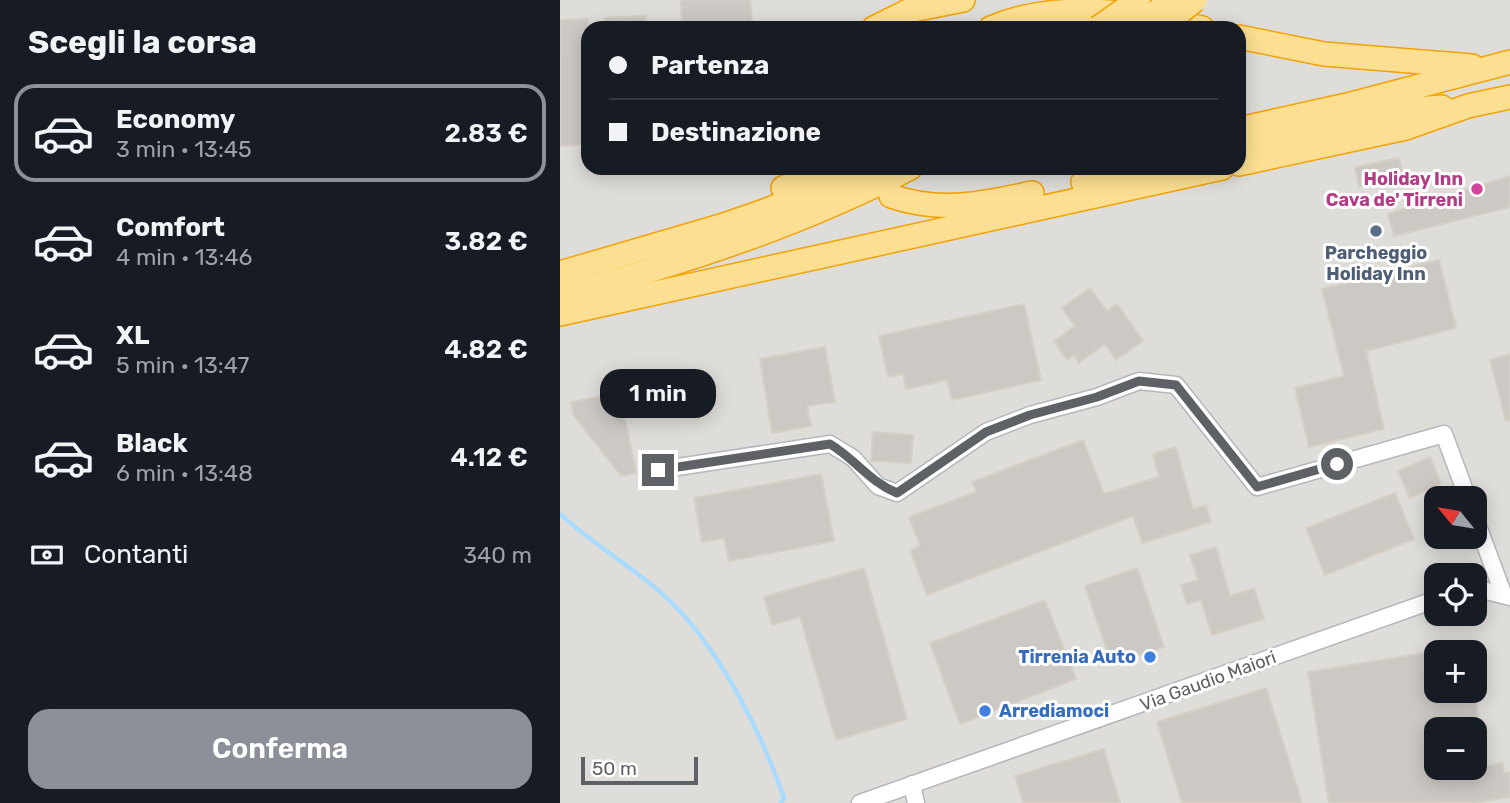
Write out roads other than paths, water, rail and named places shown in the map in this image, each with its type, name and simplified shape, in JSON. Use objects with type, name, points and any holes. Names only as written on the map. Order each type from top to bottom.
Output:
[{"type":"highway","points":[[885,21],[908,11],[963,0]]},
{"type":"highway","points":[[1108,21],[1138,0]]},
{"type":"highway","points":[[1144,21],[1172,0]]},
{"type":"highway","points":[[1169,21],[1195,0]]},
{"type":"highway","points":[[1007,21],[1025,13],[1066,5],[1095,6],[1168,21]]},
{"type":"highway","points":[[1246,38],[1324,54],[1501,64]]},
{"type":"highway","points":[[1246,127],[1501,64]]},
{"type":"highway","points":[[1246,162],[1406,128],[1468,106],[1510,97]]},
{"type":"highway","points":[[1246,145],[1402,110],[1468,106]]},
{"type":"highway","points":[[560,271],[620,244],[761,198],[809,175]]},
{"type":"highway","points":[[560,271],[747,218],[847,175]]},
{"type":"highway","points":[[560,296],[743,241],[821,211],[896,175]]},
{"type":"highway","points":[[891,196],[915,204],[949,207],[1013,197],[1113,175]]},
{"type":"highway","points":[[560,314],[1190,175]]},
{"type":"street","points":[[658,470],[830,444],[853,458],[878,486],[897,493],[986,432],[1139,381],[1176,385],[1257,487],[1444,434],[1463,486]]},
{"type":"street","points":[[1488,549],[1507,595]]},
{"type":"street","points":[[1487,591],[1507,595]]},
{"type":"street","name":"Via Gaudio Maiori","points":[[860,803],[1424,604]]},
{"type":"street","points":[[912,785],[916,803]]},
{"type":"waterway","points":[[560,514],[656,588],[688,620],[705,642],[737,693],[764,746],[784,798],[781,803]]},
{"type":"place","name":"Holiday Inn Cava de' Tirreni","points":[[1477,189]]},
{"type":"place","name":"Parcheggio Holiday Inn","points":[[1376,231]]},
{"type":"place","name":"Tirrenia Auto","points":[[1150,657]]},
{"type":"place","name":"Arrediamoci","points":[[985,711]]}]
